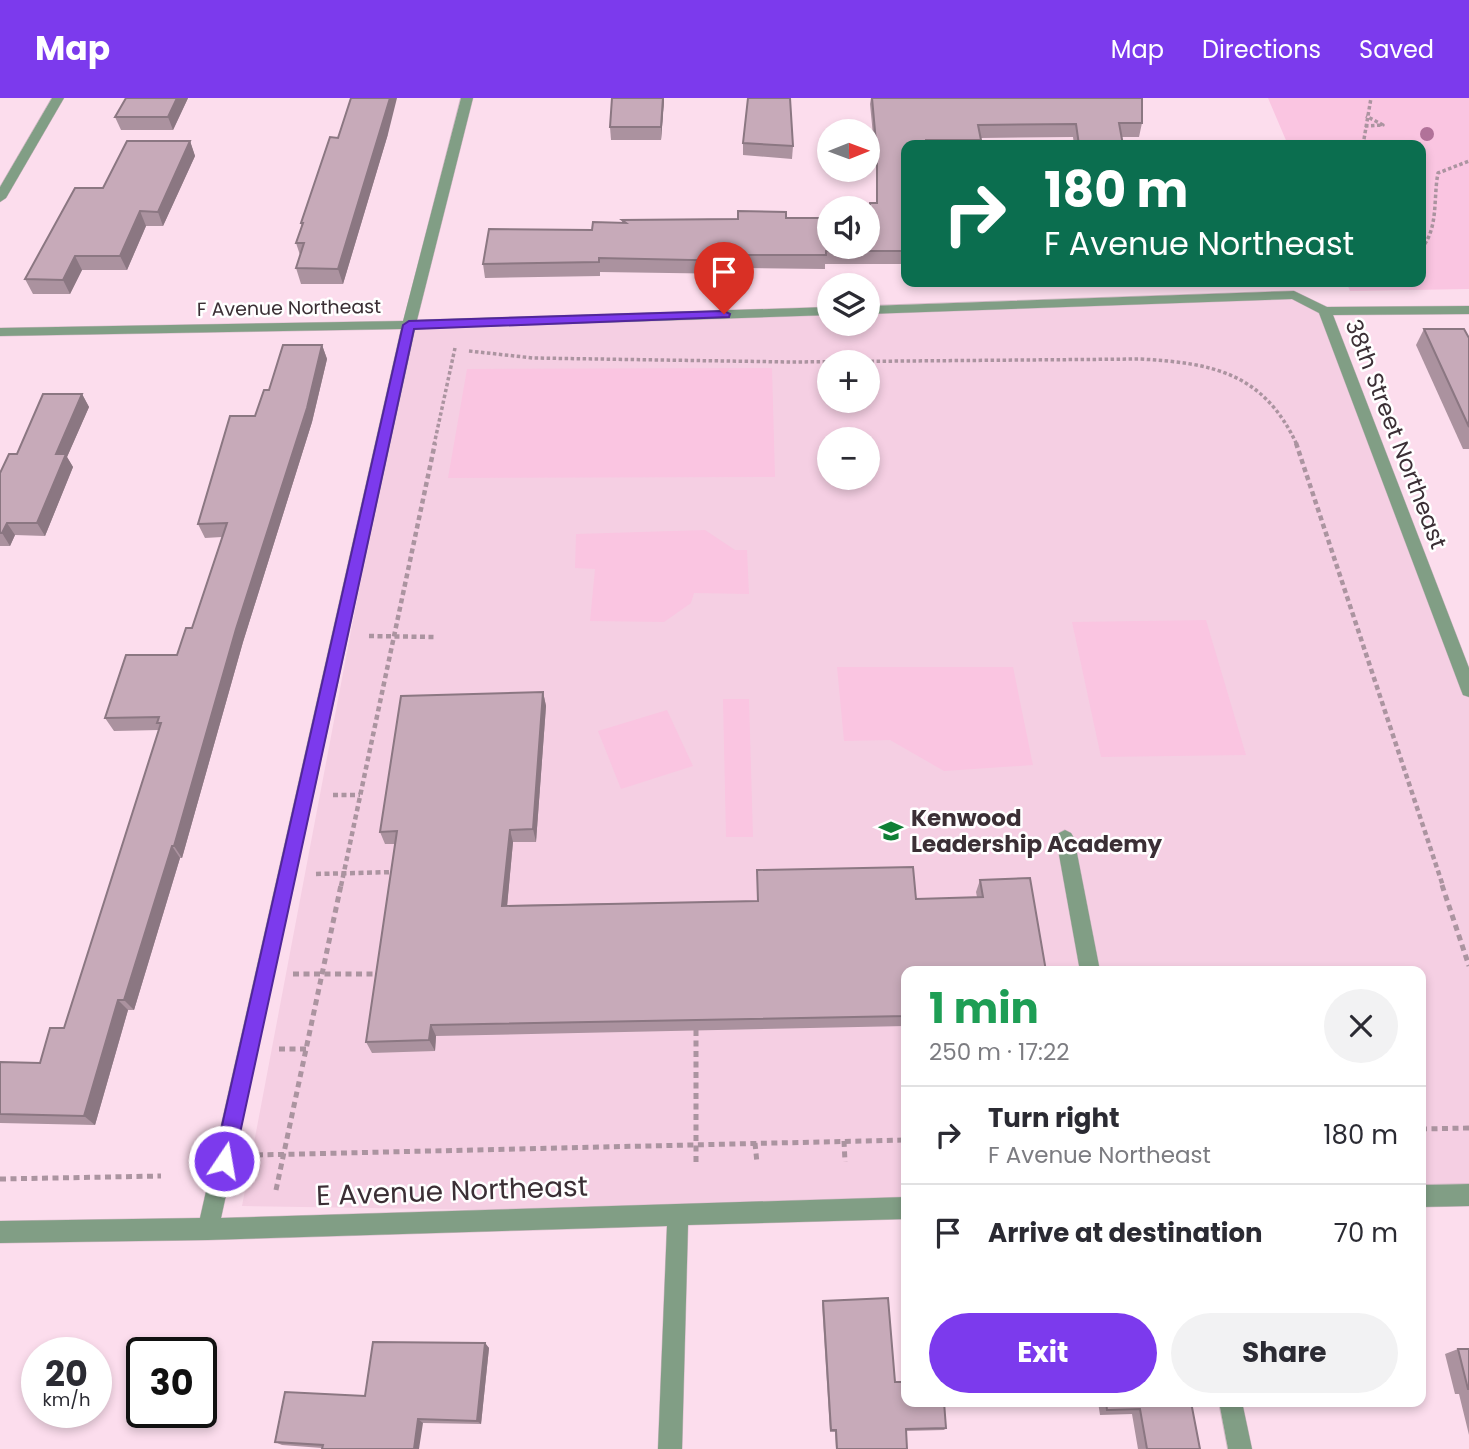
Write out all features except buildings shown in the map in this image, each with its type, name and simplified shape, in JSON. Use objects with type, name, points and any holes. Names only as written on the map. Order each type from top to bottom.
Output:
[{"type":"street","points":[[0,198],[58,98]]},
{"type":"street","points":[[208,1229],[409,325],[467,98]]},
{"type":"street","points":[[880,310],[1294,295],[1325,311],[1469,310]]},
{"type":"street","name":"F Avenue Northeast","points":[[0,332],[409,325],[817,311]]},
{"type":"street","name":"38th Street Northeast","points":[[1325,311],[1464,664],[1469,691]]},
{"type":"street","points":[[1065,838],[1089,966]]},
{"type":"street","points":[[1426,1196],[1469,1195]]},
{"type":"street","name":"E Avenue Northeast","points":[[0,1232],[208,1229],[901,1208]]},
{"type":"street","points":[[670,1449],[678,1213]]},
{"type":"street","points":[[1232,1407],[1240,1449]]},
{"type":"path","points":[[1364,140],[1371,98]]},
{"type":"path","points":[[1366,116],[1383,125],[1366,126]]},
{"type":"path","points":[[1426,241],[1431,233],[1435,214],[1433,191],[1438,173],[1469,161]]},
{"type":"path","points":[[276,1190],[455,346],[533,358],[1171,360],[1201,367],[1244,383],[1266,397],[1281,414],[1296,443],[1469,966]]},
{"type":"path","points":[[366,636],[435,637]]},
{"type":"path","points":[[331,794],[360,794]]},
{"type":"path","points":[[313,874],[407,872]]},
{"type":"path","points":[[290,974],[383,974]]},
{"type":"path","points":[[696,1030],[696,1164]]},
{"type":"path","points":[[273,1049],[306,1049]]},
{"type":"path","points":[[1426,1129],[1469,1128]]},
{"type":"path","points":[[248,1155],[901,1140]]},
{"type":"path","points":[[844,1141],[845,1162]]},
{"type":"path","points":[[755,1143],[757,1163]]},
{"type":"path","points":[[0,1179],[160,1176]]},
{"type":"shaded area","points":[[1268,98],[1469,98],[1469,289],[1350,291],[1348,287],[1426,287],[1426,140],[1286,140]]},
{"type":"shaded area","name":"Kenwood Leadership Academy","points":[[1294,295],[1325,311],[1469,690],[1469,1195],[1426,1196],[1426,966],[901,966],[901,1208],[678,1213],[242,1206],[409,325],[817,311],[817,336],[880,336],[880,310]]},
{"type":"shaded area","points":[[772,368],[775,477],[448,478],[467,369]]},
{"type":"shaded area","points":[[705,530],[735,550],[747,550],[749,594],[694,593],[691,603],[664,622],[590,621],[595,569],[575,568],[576,534]]},
{"type":"shaded area","points":[[1206,620],[1246,755],[1101,757],[1072,622]]},
{"type":"shaded area","points":[[837,667],[1013,667],[1033,765],[944,771],[890,740],[844,741]]},
{"type":"shaded area","points":[[723,699],[749,699],[753,837],[726,837]]},
{"type":"shaded area","points":[[667,710],[693,766],[621,789],[598,731]]},
{"type":"place","name":"Kenwood Leadership Academy","points":[[891,831]]},
{"type":"route","points":[[224,1161],[409,325],[724,314]]}]
